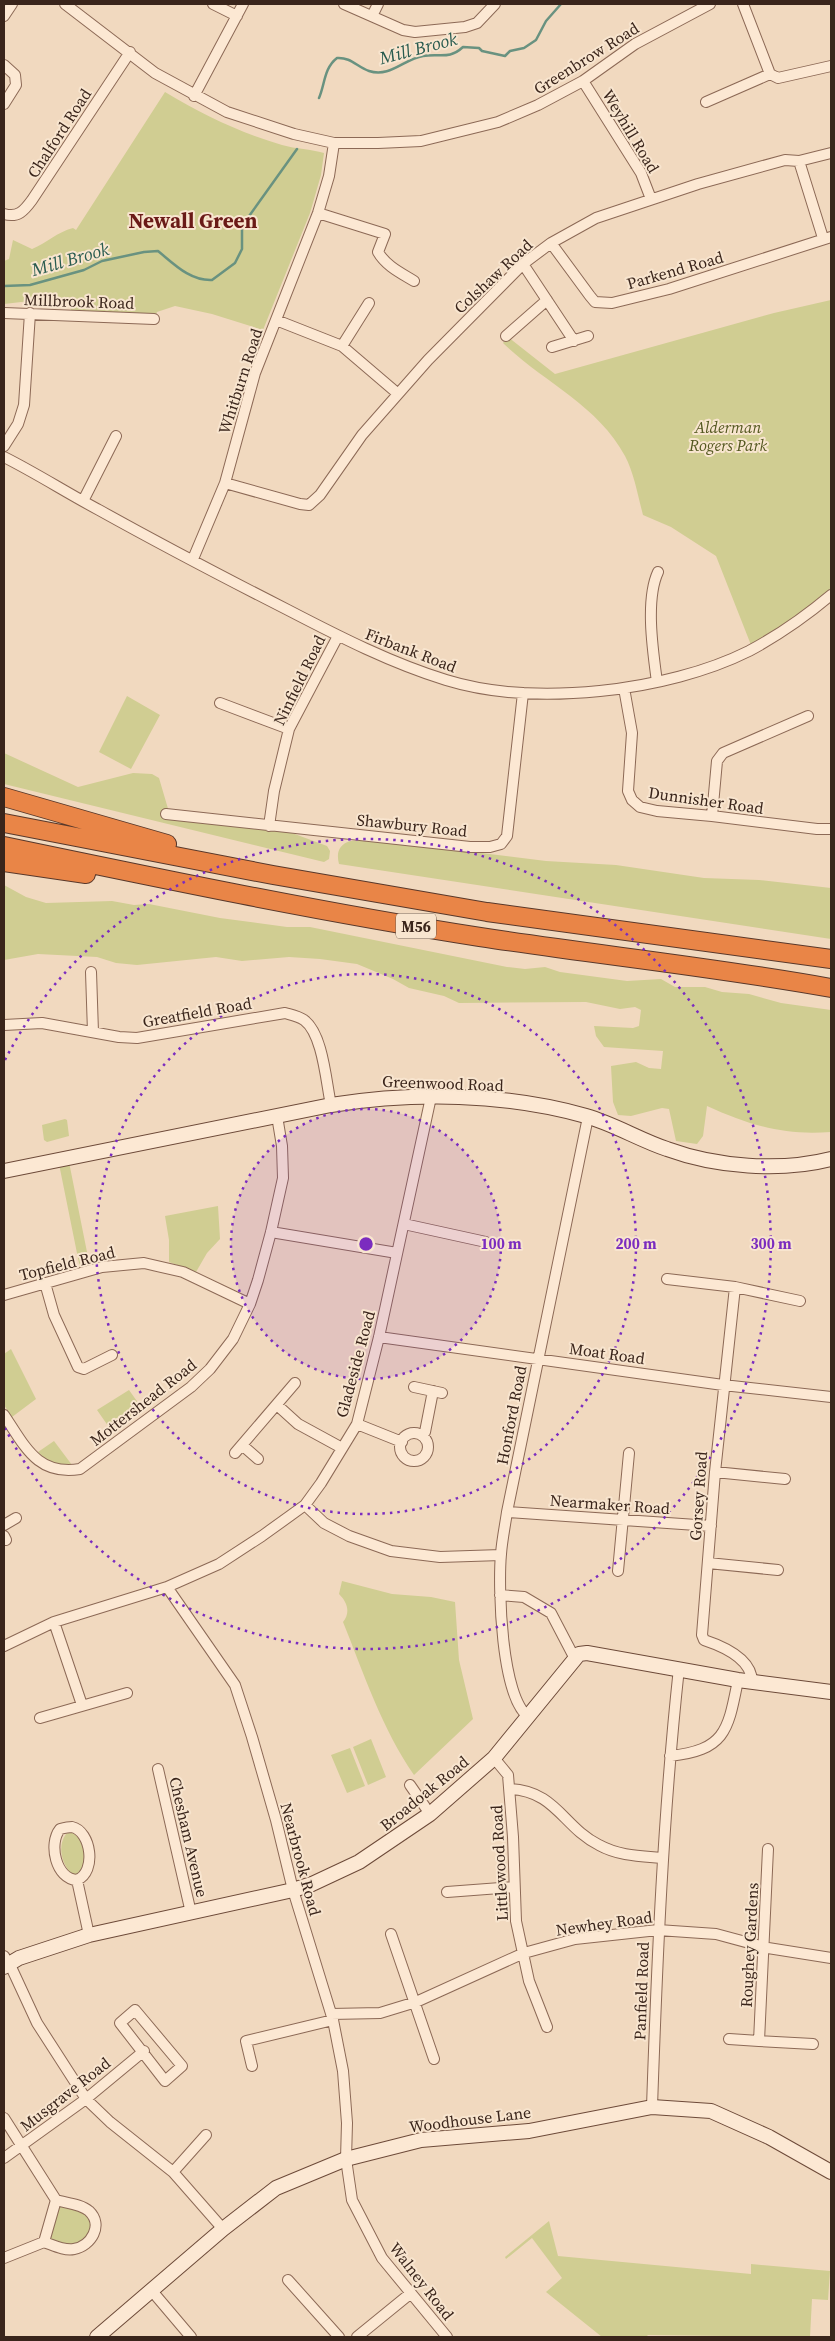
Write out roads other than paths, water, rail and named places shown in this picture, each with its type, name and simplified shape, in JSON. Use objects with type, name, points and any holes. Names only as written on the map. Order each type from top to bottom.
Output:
[{"type":"highway","name":"M56","points":[[4,797],[273,874]]},
{"type":"highway","name":"M56","points":[[4,823],[487,912],[831,959]]},
{"type":"highway","name":"M56","points":[[4,846],[270,901]]},
{"type":"highway","name":"M56","points":[[4,862],[270,901],[480,937],[738,971],[831,988]]},
{"type":"street","points":[[4,16],[12,4]]},
{"type":"street","name":"Greenbrow Road","points":[[64,4],[130,52],[155,73],[194,96],[227,112],[259,124],[334,142],[421,141],[457,134],[498,122],[538,105],[583,80],[635,44],[710,4]]},
{"type":"street","points":[[213,4],[236,16]]},
{"type":"street","points":[[194,96],[243,4]]},
{"type":"street","points":[[344,4],[414,32],[477,23],[495,4]]},
{"type":"street","points":[[372,16],[378,4]]},
{"type":"street","points":[[743,4],[770,74],[778,78],[831,66]]},
{"type":"street","name":"Chalford Road","points":[[4,214],[11,216],[22,213],[130,52]]},
{"type":"street","points":[[4,66],[15,75],[16,85],[4,104]]},
{"type":"street","points":[[706,102],[770,74]]},
{"type":"street","name":"Weyhill Road","points":[[583,80],[641,173],[651,199]]},
{"type":"street","name":"Whitburn Road","points":[[193,559],[225,483],[255,373],[318,213],[329,176],[334,142]]},
{"type":"street","name":"Colshaw Road","points":[[225,483],[309,505],[320,495],[362,436],[398,393],[469,317],[523,264],[551,243],[596,218],[651,199],[785,160],[800,161],[831,153]]},
{"type":"street","points":[[800,161],[827,238]]},
{"type":"street","points":[[318,213],[385,234],[378,252],[381,257],[394,269],[414,281]]},
{"type":"street","name":"Parkend Road","points":[[551,243],[595,302],[602,304],[669,289],[827,238]]},
{"type":"street","points":[[523,264],[574,340]]},
{"type":"street","points":[[506,336],[547,300]]},
{"type":"street","points":[[342,346],[370,303]]},
{"type":"street","name":"Millbrook Road","points":[[4,313],[154,318]]},
{"type":"street","points":[[4,446],[18,424],[24,405],[30,313]]},
{"type":"street","points":[[276,320],[342,346],[398,393]]},
{"type":"street","points":[[552,347],[588,336]]},
{"type":"street","points":[[83,501],[116,436]]},
{"type":"street","name":"Firbank Road","points":[[4,457],[338,636],[405,667],[448,681],[523,692],[574,693],[624,688],[657,682],[708,667],[747,651],[802,618],[831,595]]},
{"type":"street","points":[[657,682],[651,641],[653,582],[658,572]]},
{"type":"street","name":"Ninfield Road","points":[[269,826],[274,791],[289,729],[338,636]]},
{"type":"street","name":"Dunnisher Road","points":[[624,688],[632,733],[628,791],[632,800],[640,807],[657,811],[831,829]]},
{"type":"street","name":"Shawbury Road","points":[[166,814],[470,847],[490,847],[501,844],[507,836],[523,692]]},
{"type":"street","points":[[220,703],[289,729]]},
{"type":"street","points":[[712,816],[717,761],[723,753],[808,716]]},
{"type":"street","points":[[91,972],[93,1032]]},
{"type":"street","name":"Greatfield Road","points":[[4,1025],[42,1023],[119,1037],[137,1038],[285,1013],[305,1020],[318,1042],[331,1105]]},
{"type":"street","name":"Greenwood Road","points":[[4,1171],[378,1097],[431,1097],[513,1102],[551,1108],[588,1117],[666,1149],[720,1163],[756,1165],[827,1161]]},
{"type":"street","name":"Gladeside Road","points":[[4,1646],[54,1622],[167,1587],[219,1564],[305,1505],[321,1483],[357,1424],[379,1337],[431,1097]]},
{"type":"street","name":"Mottershead Road","points":[[4,1415],[40,1463],[49,1468],[61,1470],[80,1469],[191,1387],[210,1369],[233,1339],[250,1304],[271,1232],[283,1178],[282,1146],[277,1116]]},
{"type":"street","name":"Honford Road","points":[[529,1717],[524,1714],[517,1703],[506,1659],[500,1595],[501,1555],[507,1512],[588,1117]]},
{"type":"street","points":[[404,1224],[486,1242]]},
{"type":"street","points":[[271,1232],[397,1253]]},
{"type":"street","name":"Topfield Road","points":[[4,1295],[102,1267],[144,1262],[183,1272],[250,1304]]},
{"type":"street","points":[[667,1279],[735,1287],[800,1301]]},
{"type":"street","points":[[45,1283],[54,1315],[78,1366],[84,1369],[112,1355]]},
{"type":"street","name":"Gorsey Road","points":[[735,1287],[723,1384],[702,1635],[704,1640],[724,1646],[733,1653],[750,1673],[745,1681]]},
{"type":"street","name":"Moat Road","points":[[379,1337],[831,1397]]},
{"type":"street","points":[[258,1459],[239,1449],[296,1383]]},
{"type":"street","points":[[414,1388],[437,1392],[425,1432],[421,1435],[408,1434],[402,1442],[401,1449],[404,1457],[417,1460],[425,1456],[428,1447],[421,1435]]},
{"type":"street","points":[[277,1405],[298,1424],[342,1448]]},
{"type":"street","points":[[357,1424],[402,1442]]},
{"type":"street","points":[[618,1571],[629,1453]]},
{"type":"street","points":[[715,1472],[785,1479]]},
{"type":"street","points":[[305,1505],[324,1524],[391,1550],[440,1557],[501,1555]]},
{"type":"street","name":"Nearmaker Road","points":[[507,1512],[711,1526]]},
{"type":"street","points":[[4,1525],[16,1518]]},
{"type":"street","points":[[708,1563],[778,1570]]},
{"type":"street","name":"Nearbrook Road","points":[[167,1587],[234,1685],[273,1811],[293,1890],[332,2017],[343,2071],[347,2124],[346,2159]]},
{"type":"street","points":[[500,1595],[524,1597],[551,1613],[574,1657],[587,1653],[745,1681],[831,1692]]},
{"type":"street","points":[[54,1622],[82,1705]]},
{"type":"street","name":"Broadoak Road","points":[[5,1962],[89,1935],[293,1890],[312,1884],[359,1862],[430,1814],[494,1758],[529,1717],[574,1657]]},
{"type":"street","name":"Panfield Road","points":[[652,2107],[658,1930],[670,1756],[679,1668]]},
{"type":"street","points":[[670,1756],[694,1754],[711,1746],[722,1734],[745,1681]]},
{"type":"street","points":[[40,1718],[127,1693]]},
{"type":"street","name":"Littlewood Road","points":[[494,1758],[508,1775],[516,1921],[529,1981],[547,2027]]},
{"type":"street","name":"Chesham Avenue","points":[[158,1769],[191,1913]]},
{"type":"street","points":[[410,1785],[430,1814]]},
{"type":"street","points":[[510,1789],[525,1790],[548,1801],[578,1832],[599,1845],[621,1854],[663,1858]]},
{"type":"street","points":[[75,1828],[86,1841],[90,1867],[86,1875],[77,1880],[70,1880],[65,1876],[58,1864],[54,1846],[60,1829],[75,1828]]},
{"type":"street","name":"Roughey Gardens","points":[[760,2041],[768,1849]]},
{"type":"street","points":[[77,1880],[89,1935]]},
{"type":"street","points":[[447,1892],[514,1887]]},
{"type":"street","name":"Newhey Road","points":[[252,2066],[246,2041],[332,2017],[380,2013],[416,2002],[524,1953],[575,1939],[658,1930],[716,1934],[764,1947],[831,1958]]},
{"type":"street","points":[[391,1934],[416,2002],[434,2059]]},
{"type":"street","points":[[5,1962],[37,2023],[86,2099],[123,2133],[173,2172],[223,2229]]},
{"type":"street","points":[[135,2010],[182,2066],[165,2081],[144,2051],[120,2023],[135,2010]]},
{"type":"street","points":[[729,2039],[814,2044]]},
{"type":"street","name":"Musgrave Road","points":[[4,2158],[86,2099],[144,2051]]},
{"type":"street","name":"Woodhouse Lane","points":[[97,2337],[223,2229],[276,2188],[346,2159],[421,2140],[529,2131],[652,2107],[711,2111],[769,2136],[831,2172]]},
{"type":"street","points":[[4,2118],[56,2200],[84,2208],[91,2213],[96,2227],[93,2238],[83,2247],[72,2250],[44,2242],[4,2258]]},
{"type":"street","points":[[173,2172],[206,2135]]},
{"type":"street","name":"Walney Road","points":[[346,2159],[352,2200],[382,2258],[447,2337]]},
{"type":"street","points":[[44,2242],[56,2200]]},
{"type":"street","points":[[288,2280],[339,2337]]},
{"type":"street","points":[[152,2291],[192,2337]]},
{"type":"street","points":[[357,2337],[411,2293]]},
{"type":"waterway","name":"Mill Brook","points":[[319,98],[327,71],[337,58],[346,59],[369,71],[384,72],[416,58],[429,55],[449,55],[463,47],[479,48],[482,51],[505,56],[510,51],[524,48],[536,40],[546,21],[561,4]]},
{"type":"waterway","name":"Mill Brook","points":[[4,286],[30,285],[84,270],[102,261],[158,251],[189,275],[204,280],[212,280],[235,263],[242,249],[242,226],[297,149]]},
{"type":"district","name":"Newall Green","points":[[193,220]]},
{"type":"park label","name":"Alderman Rogers Park","points":[[728,436]]}]
